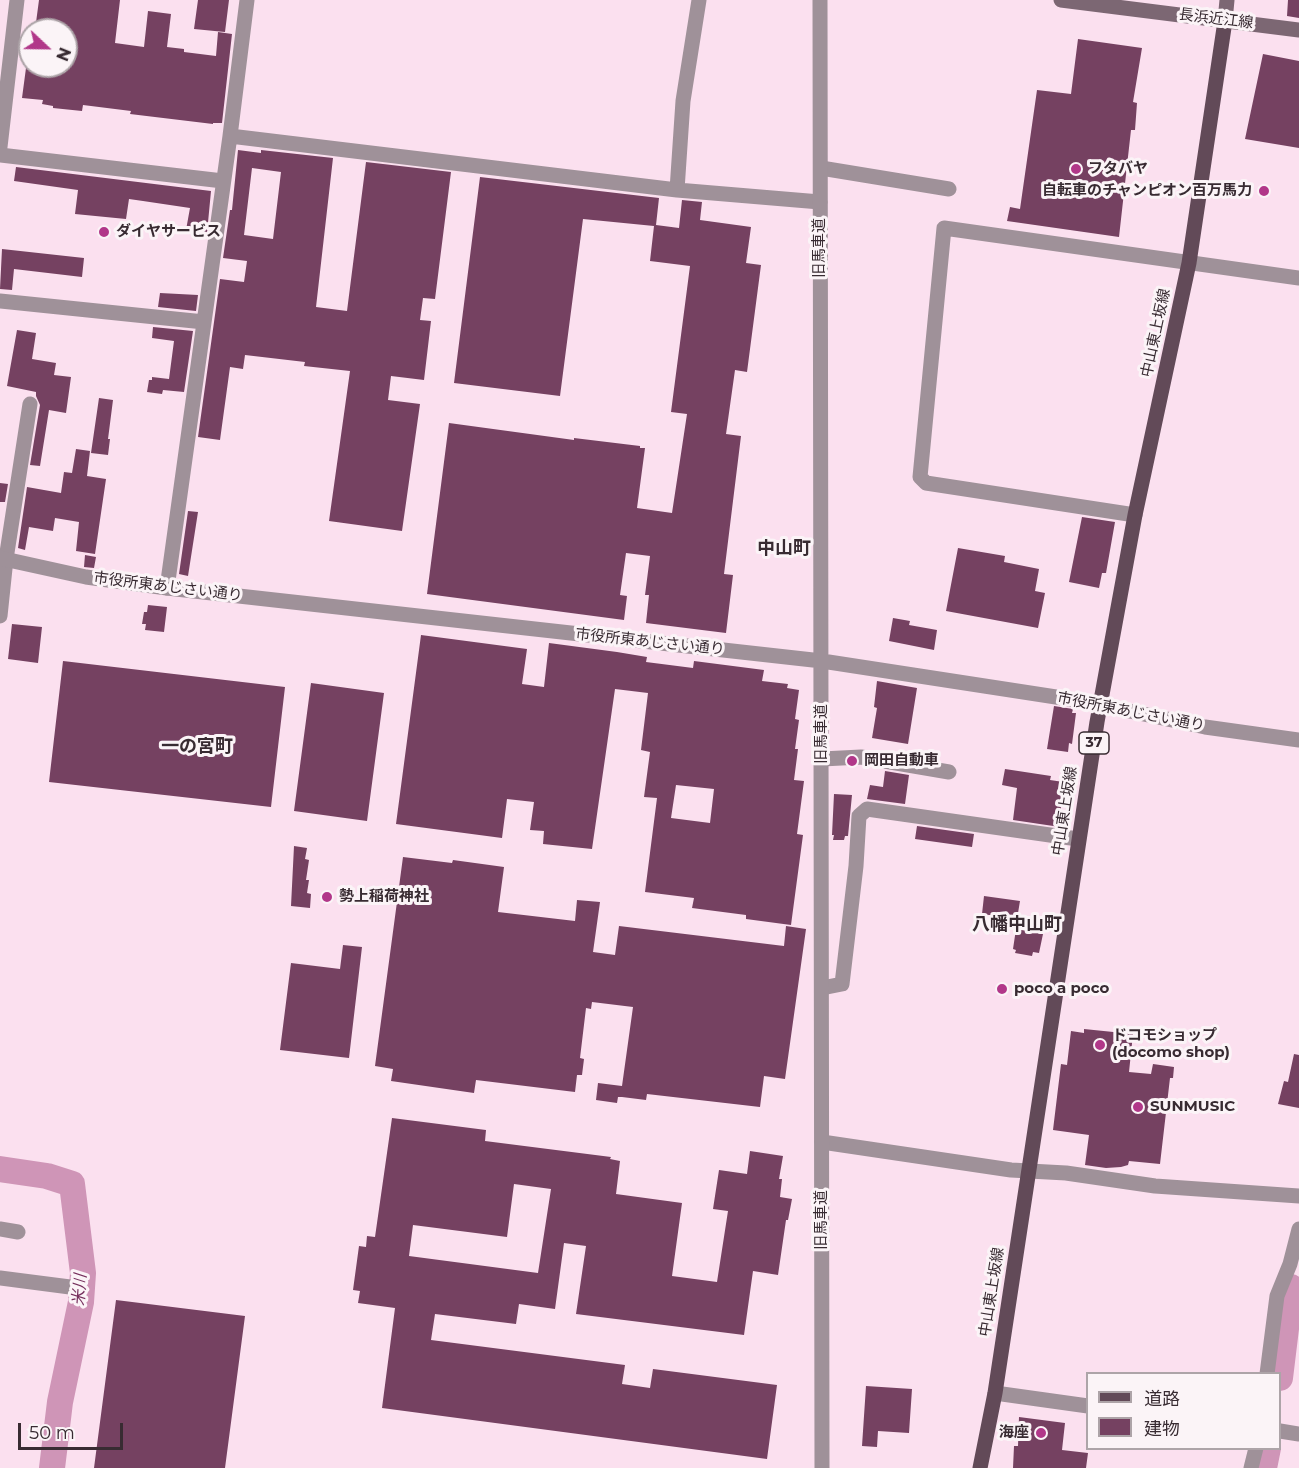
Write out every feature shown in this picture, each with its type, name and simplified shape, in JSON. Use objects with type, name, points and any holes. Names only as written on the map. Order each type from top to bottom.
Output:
[{"type":"main road","name":"長浜近江線","points":[[1061,0],[1299,30]]},
{"type":"main road","points":[[1225,21],[1227,0]]},
{"type":"main road","name":"中山東上坂線","points":[[980,1468],[995,1393],[1030,1171],[1078,839],[1100,705],[1135,515],[1189,263],[1225,21]]},
{"type":"street","points":[[0,147],[2,110],[17,0]]},
{"type":"street","points":[[167,588],[247,0]]},
{"type":"street","points":[[677,190],[683,101],[699,0]]},
{"type":"street","name":"旧馬車道","points":[[820,0],[822,1468]]},
{"type":"street","points":[[230,136],[677,190],[820,202]]},
{"type":"street","points":[[0,155],[223,181]]},
{"type":"street","points":[[821,168],[949,189]]},
{"type":"street","points":[[1135,515],[926,483],[920,477],[944,228],[1299,278]]},
{"type":"street","points":[[0,301],[204,322]]},
{"type":"street","points":[[0,616],[3,559],[30,404]]},
{"type":"street","name":"市役所東あじさい通り","points":[[3,559],[86,577],[167,588],[822,661],[1100,705],[1205,727],[1299,740]]},
{"type":"street","points":[[822,759],[861,757],[950,772]]},
{"type":"street","points":[[822,988],[842,984],[856,866],[859,816],[867,809],[1078,839]]},
{"type":"street","points":[[822,1142],[1155,1186],[1299,1196]]},
{"type":"street","points":[[0,1229],[18,1232]]},
{"type":"street","points":[[1267,1372],[1277,1296],[1290,1264],[1299,1229]]},
{"type":"street","points":[[0,1278],[70,1287]]},
{"type":"street","points":[[995,1393],[1086,1406]]},
{"type":"street","points":[[1281,1431],[1299,1434]]},
{"type":"street","points":[[1251,1468],[1256,1450]]},
{"type":"building","points":[[39,0],[120,0],[115,43],[144,47],[148,11],[171,14],[167,47],[184,49],[184,52],[216,56],[218,32],[232,34],[222,123],[213,124],[130,114],[131,111],[83,105],[82,111],[53,108],[53,106],[42,104],[43,100],[22,98],[25,78],[78,78],[78,18],[37,18]]},
{"type":"building","points":[[198,0],[229,0],[225,32],[194,29]]},
{"type":"building","points":[[1288,0],[1299,0],[1299,18],[1287,16]]},
{"type":"building","name":"フタバヤ","points":[[1078,39],[1142,48],[1133,102],[1137,103],[1135,130],[1131,130],[1119,237],[1007,221],[1010,207],[1020,209],[1037,90],[1071,94]]},
{"type":"building","points":[[1263,54],[1299,61],[1299,148],[1245,139]]},
{"type":"building","points":[[238,150],[261,153],[261,150],[333,158],[316,307],[347,311],[366,162],[451,172],[435,299],[423,298],[420,320],[431,321],[424,380],[391,376],[388,400],[420,404],[402,531],[329,521],[350,371],[304,366],[305,362],[245,355],[243,369],[230,367],[220,440],[198,437],[220,279],[244,282],[247,261],[223,258],[230,210],[232,210]],"holes":[[[252,168],[281,172],[273,239],[244,235]]]},
{"type":"building","points":[[16,167],[211,191],[207,233],[186,230],[190,208],[143,201],[129,199],[126,219],[75,214],[78,190],[14,181]]},
{"type":"building","points":[[480,177],[659,198],[656,225],[679,228],[682,200],[702,202],[700,220],[751,227],[746,263],[761,265],[747,372],[735,370],[726,434],[741,436],[724,574],[733,575],[726,633],[646,623],[649,595],[645,595],[650,556],[626,553],[620,595],[627,596],[624,620],[427,594],[449,423],[645,448],[637,508],[672,513],[687,414],[671,412],[690,266],[650,261],[654,226],[583,219],[560,396],[454,383]]},
{"type":"building","points":[[2,249],[84,258],[82,277],[14,269],[12,290],[0,289]]},
{"type":"building","points":[[160,293],[198,295],[196,311],[158,307]]},
{"type":"building","points":[[153,327],[193,331],[184,392],[163,390],[162,394],[147,392],[149,380],[152,380],[152,377],[169,379],[174,341],[152,338]]},
{"type":"building","points":[[17,330],[36,333],[32,359],[56,363],[54,375],[71,377],[66,413],[49,410],[40,466],[30,465],[40,405],[36,392],[7,386]]},
{"type":"building","points":[[99,398],[113,400],[108,455],[91,453]]},
{"type":"building","points":[[76,449],[90,451],[87,476],[106,479],[95,554],[76,551],[79,522],[55,518],[53,531],[29,527],[25,550],[18,548],[27,487],[61,493],[64,472],[72,473]]},
{"type":"building","points":[[0,483],[8,484],[5,502],[0,502]]},
{"type":"building","points":[[188,511],[198,512],[188,576],[179,574]]},
{"type":"building","points":[[1082,517],[1115,522],[1106,573],[1102,573],[1099,588],[1069,582]]},
{"type":"building","points":[[958,548],[1005,556],[1004,562],[1039,569],[1035,591],[1045,593],[1038,628],[946,611]]},
{"type":"building","points":[[85,555],[96,557],[94,568],[84,567]]},
{"type":"building","points":[[148,605],[167,607],[164,632],[145,630],[146,624],[142,624]]},
{"type":"building","points":[[893,618],[910,621],[909,625],[937,630],[934,650],[889,641]]},
{"type":"building","points":[[12,624],[42,627],[38,663],[8,659]]},
{"type":"building","points":[[421,635],[527,649],[522,684],[544,687],[549,643],[647,657],[646,662],[693,668],[694,661],[764,670],[762,681],[788,684],[787,688],[799,690],[795,719],[799,720],[794,780],[804,781],[797,834],[803,835],[791,925],[746,919],[746,915],[692,908],[694,898],[645,892],[657,798],[644,797],[650,752],[641,750],[648,693],[615,689],[592,849],[543,844],[544,831],[530,830],[534,802],[507,799],[502,838],[396,824]],"holes":[[[676,785],[714,789],[710,823],[671,818]]]},
{"type":"building","points":[[63,661],[285,687],[271,807],[49,782]]},
{"type":"building","points":[[877,681],[917,688],[908,744],[872,738],[877,708],[874,707]]},
{"type":"building","points":[[311,683],[384,693],[367,821],[294,811]]},
{"type":"building","points":[[1054,706],[1073,709],[1072,713],[1076,713],[1072,744],[1069,743],[1068,752],[1047,749]]},
{"type":"building","points":[[1005,769],[1051,776],[1050,780],[1070,783],[1068,797],[1063,796],[1059,818],[1061,818],[1060,827],[1013,820],[1017,788],[1002,785]]},
{"type":"building","points":[[885,771],[909,775],[905,804],[867,799],[870,785],[883,787]]},
{"type":"building","points":[[834,794],[852,795],[848,836],[845,836],[844,840],[833,840]]},
{"type":"building","points":[[917,826],[974,834],[972,847],[915,839]]},
{"type":"building","points":[[294,846],[307,848],[305,859],[309,860],[306,880],[309,880],[307,893],[311,894],[310,908],[291,906]]},
{"type":"building","points":[[403,857],[452,863],[453,860],[504,867],[498,912],[575,921],[577,900],[600,902],[593,952],[615,955],[619,926],[784,946],[786,926],[806,929],[785,1079],[764,1076],[760,1107],[647,1094],[646,1100],[618,1097],[617,1103],[596,1100],[598,1083],[622,1086],[633,1007],[592,1002],[591,1009],[586,1008],[580,1058],[584,1059],[582,1075],[577,1075],[575,1092],[476,1080],[474,1093],[391,1081],[393,1069],[375,1066]]},
{"type":"building","points":[[984,896],[1020,901],[1017,919],[982,914]]},
{"type":"building","points":[[1016,929],[1043,934],[1039,953],[1033,952],[1032,956],[1015,953],[1016,950],[1013,949]]},
{"type":"building","points":[[343,945],[362,947],[349,1058],[280,1050],[291,963],[340,969]]},
{"type":"building","points":[[1084,1029],[1133,1034],[1129,1072],[1151,1074],[1153,1064],[1174,1067],[1173,1078],[1170,1078],[1160,1164],[1129,1161],[1128,1165],[1121,1167],[1106,1168],[1085,1165],[1089,1135],[1053,1130],[1061,1064],[1067,1065],[1071,1031],[1084,1033]]},
{"type":"building","points":[[1294,1054],[1299,1055],[1299,1108],[1278,1104],[1284,1081],[1288,1082]]},
{"type":"building","points":[[392,1118],[486,1130],[485,1141],[611,1157],[610,1159],[620,1161],[616,1194],[682,1203],[672,1276],[717,1282],[728,1211],[713,1209],[719,1170],[747,1174],[750,1151],[783,1156],[779,1179],[782,1179],[780,1197],[792,1199],[788,1220],[786,1220],[778,1275],[753,1271],[744,1335],[576,1314],[586,1246],[564,1243],[555,1309],[519,1304],[516,1324],[435,1314],[431,1340],[625,1365],[622,1384],[650,1388],[653,1369],[777,1385],[767,1459],[382,1408],[395,1308],[358,1303],[360,1291],[353,1290],[359,1246],[366,1247],[367,1236],[375,1237]],"holes":[[[514,1184],[551,1189],[538,1273],[409,1256],[413,1225],[507,1237]]]},
{"type":"building","points":[[116,1300],[245,1316],[225,1468],[94,1468]]},
{"type":"building","points":[[866,1386],[912,1389],[909,1433],[878,1431],[877,1447],[862,1446]]},
{"type":"building","points":[[1019,1417],[1065,1423],[1062,1450],[1088,1453],[1086,1468],[1013,1468],[1014,1446],[1018,1446]]},
{"type":"waterway","name":"米川","points":[[0,1169],[47,1176],[72,1184],[83,1273],[81,1302],[60,1402],[52,1468]]},
{"type":"waterway","points":[[1281,1372],[1291,1287]]},
{"type":"waterway","points":[[1264,1468],[1268,1450]]},
{"type":"place","name":"フタバヤ","points":[[1076,169]]},
{"type":"place","name":"自転車のチャンピオン百万馬力","points":[[1264,191]]},
{"type":"place","name":"ダイヤサービス","points":[[104,232]]},
{"type":"place","name":"岡田自動車","points":[[852,761]]},
{"type":"place","name":"勢上稲荷神社","points":[[327,897]]},
{"type":"place","name":"poco a poco","points":[[1002,989]]},
{"type":"place","name":"ドコモショップ (docomo shop)","points":[[1100,1045]]},
{"type":"place","name":"SUNMUSIC","points":[[1138,1107]]},
{"type":"place","name":"海座","points":[[1041,1433]]},
{"type":"district","name":"中山町","points":[[784,549]]},
{"type":"district","name":"一の宮町","points":[[197,747]]},
{"type":"district","name":"八幡中山町","points":[[1017,925]]}]
